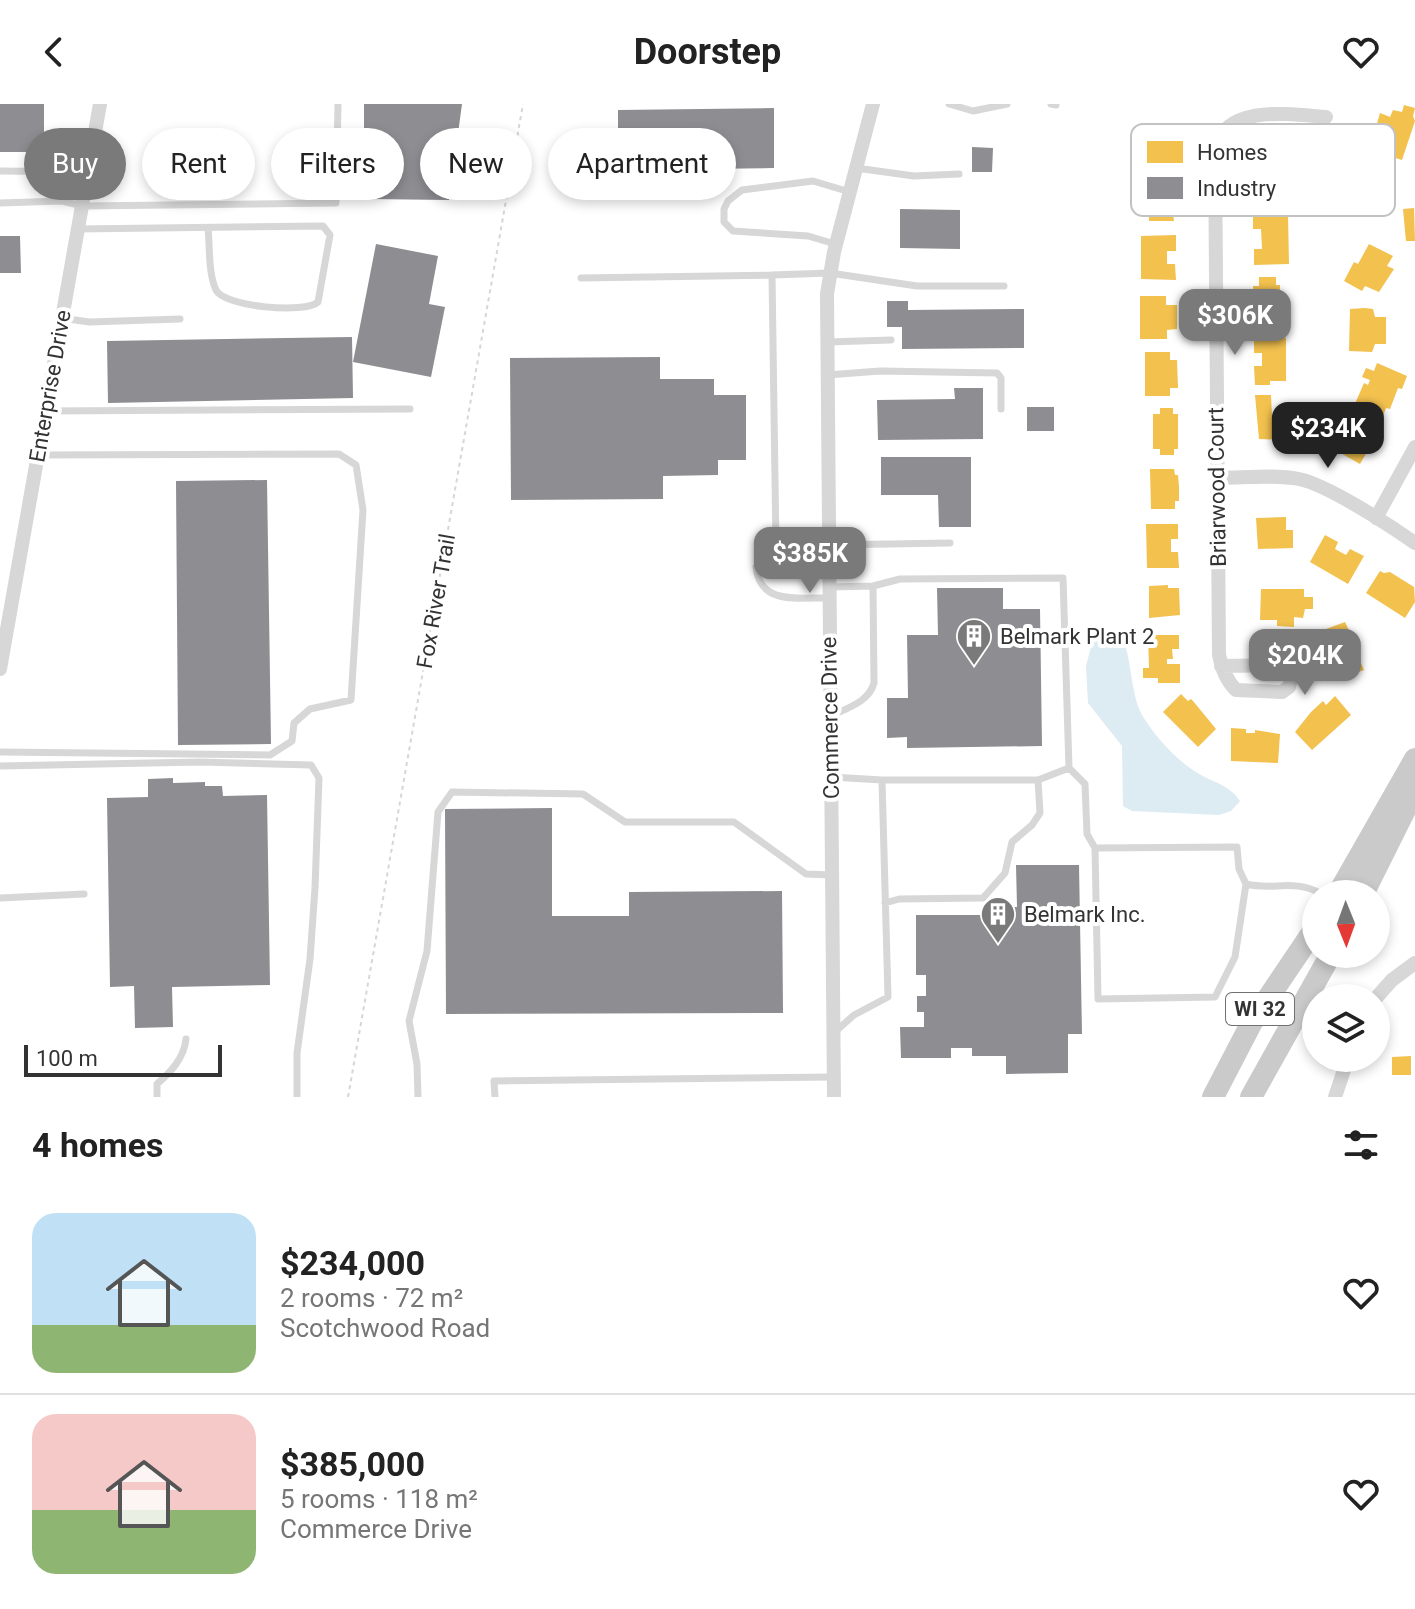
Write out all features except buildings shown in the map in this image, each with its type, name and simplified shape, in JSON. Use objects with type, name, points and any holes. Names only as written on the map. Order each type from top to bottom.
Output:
[{"type":"main road","points":[[1346,880],[1415,759]]},
{"type":"main road","points":[[1370,880],[1415,790]]},
{"type":"main road","name":"WI 32","points":[[1213,1097],[1252,1022],[1302,948]]},
{"type":"main road","name":"WI 32","points":[[1251,1097],[1323,968]]},
{"type":"street","name":"Enterprise Drive","points":[[96,128],[100,104]]},
{"type":"street","name":"Commerce Drive","points":[[834,1097],[827,342],[830,273],[873,104]]},
{"type":"street","name":"Briarwood Court","points":[[1228,124],[1247,115],[1326,117]]},
{"type":"street","name":"Enterprise Drive","points":[[0,669],[84,200]]},
{"type":"street","name":"Briarwood Court","points":[[1215,216],[1221,666]]},
{"type":"street","points":[[1376,518],[1415,447]]},
{"type":"street","points":[[1217,478],[1286,477],[1307,481],[1415,543]]},
{"type":"street","points":[[1388,984],[1415,963]]},
{"type":"street","points":[[1335,1097],[1343,1072]]},
{"type":"lane","points":[[0,203],[62,201],[83,206],[336,203],[338,104]]},
{"type":"lane","points":[[949,104],[973,111],[1007,104]]},
{"type":"lane","points":[[856,168],[914,176],[959,174]]},
{"type":"lane","points":[[0,171],[24,171]]},
{"type":"lane","points":[[836,244],[808,236],[733,231],[724,222],[724,209],[728,201],[742,190],[781,184],[813,181],[850,192]]},
{"type":"lane","points":[[78,229],[323,226],[330,235],[318,302],[306,309],[271,307],[237,302],[221,296],[216,289],[208,228]]},
{"type":"lane","points":[[581,278],[830,273],[917,286],[1004,286]]},
{"type":"lane","points":[[772,275],[776,547],[756,567],[758,582],[767,592],[781,596],[873,586],[900,579],[1063,578],[1069,768],[1085,784],[1087,834],[1095,848],[1098,999],[1215,997],[1235,957],[1246,884],[1239,869],[1237,847],[1095,848]]},
{"type":"lane","points":[[62,318],[89,322],[180,319]]},
{"type":"lane","points":[[827,342],[891,340]]},
{"type":"lane","points":[[827,375],[880,371],[997,373],[1001,378],[1001,409]]},
{"type":"lane","points":[[46,411],[410,409]]},
{"type":"lane","points":[[0,752],[270,755],[292,741],[294,723],[310,709],[351,700],[363,510],[356,465],[339,454],[38,455]]},
{"type":"lane","points":[[776,547],[950,543]]},
{"type":"lane","points":[[830,716],[872,692],[873,586]]},
{"type":"lane","points":[[0,766],[200,762],[311,765],[319,778],[315,888],[310,959],[297,1053],[297,1097]]},
{"type":"lane","points":[[831,777],[1038,780],[1069,768]]},
{"type":"lane","points":[[834,1033],[854,1015],[888,997],[882,780]]},
{"type":"lane","points":[[885,903],[899,899],[983,898],[1005,873],[1012,842],[1032,825],[1040,813],[1038,780]]},
{"type":"lane","points":[[418,1097],[417,1064],[409,1021],[427,951],[438,812],[452,792],[583,794],[625,822],[734,822],[806,874],[832,875]]},
{"type":"lane","points":[[1246,884],[1262,888],[1302,886]]},
{"type":"lane","points":[[0,898],[84,894]]},
{"type":"lane","points":[[157,1097],[157,1084],[185,1051],[186,1039]]},
{"type":"lane","points":[[495,1097],[494,1081],[834,1077]]},
{"type":"path","name":"Fox River Trail","points":[[348,1097],[523,104]]},
{"type":"shaded area","points":[[1121,637],[1142,715],[1160,740],[1182,762],[1236,796],[1240,801],[1231,811],[1219,815],[1132,811],[1123,806],[1122,746],[1088,703],[1086,666],[1092,643],[1103,638]]},
{"type":"place","name":"Belmark Plant 2","points":[[974,667]]},
{"type":"place","name":"Belmark Inc.","points":[[998,945]]}]
